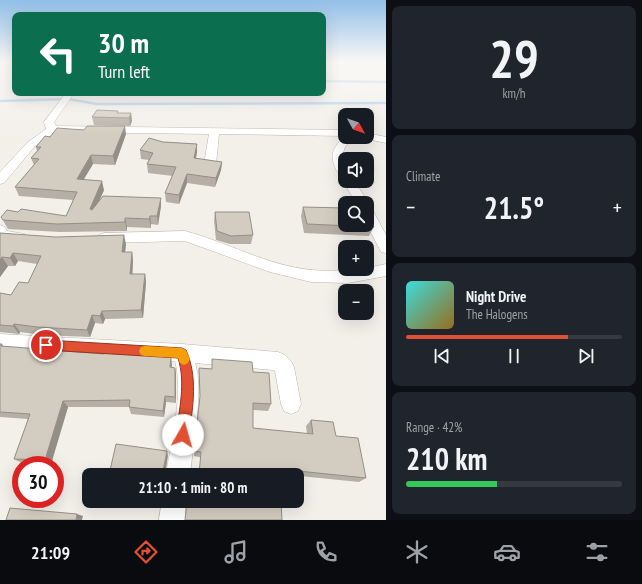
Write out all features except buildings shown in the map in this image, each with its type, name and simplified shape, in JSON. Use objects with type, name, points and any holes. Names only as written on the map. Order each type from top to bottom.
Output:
[{"type":"street","points":[[54,129],[50,127],[49,122],[68,96]]},
{"type":"street","points":[[0,180],[40,136],[54,129],[338,133]]},
{"type":"street","points":[[210,164],[214,131]]},
{"type":"street","points":[[374,137],[386,140]]},
{"type":"street","points":[[338,159],[337,152],[342,144]]},
{"type":"street","points":[[374,225],[386,248]]},
{"type":"street","points":[[0,230],[3,235],[33,238]]},
{"type":"street","points":[[91,239],[184,236],[200,240],[275,268],[311,276],[348,277],[386,270]]},
{"type":"street","points":[[0,342],[182,353],[278,361],[284,367],[291,404]]},
{"type":"street","points":[[179,468],[188,395],[188,369],[182,353]]},
{"type":"street","points":[[172,520],[173,508]]},
{"type":"waterway","points":[[0,101],[68,99],[97,104],[386,103]]},
{"type":"slow traffic","points":[[145,351],[182,353],[184,359]]},
{"type":"route","points":[[46,345],[182,353],[188,369],[188,395],[183,435]]}]
